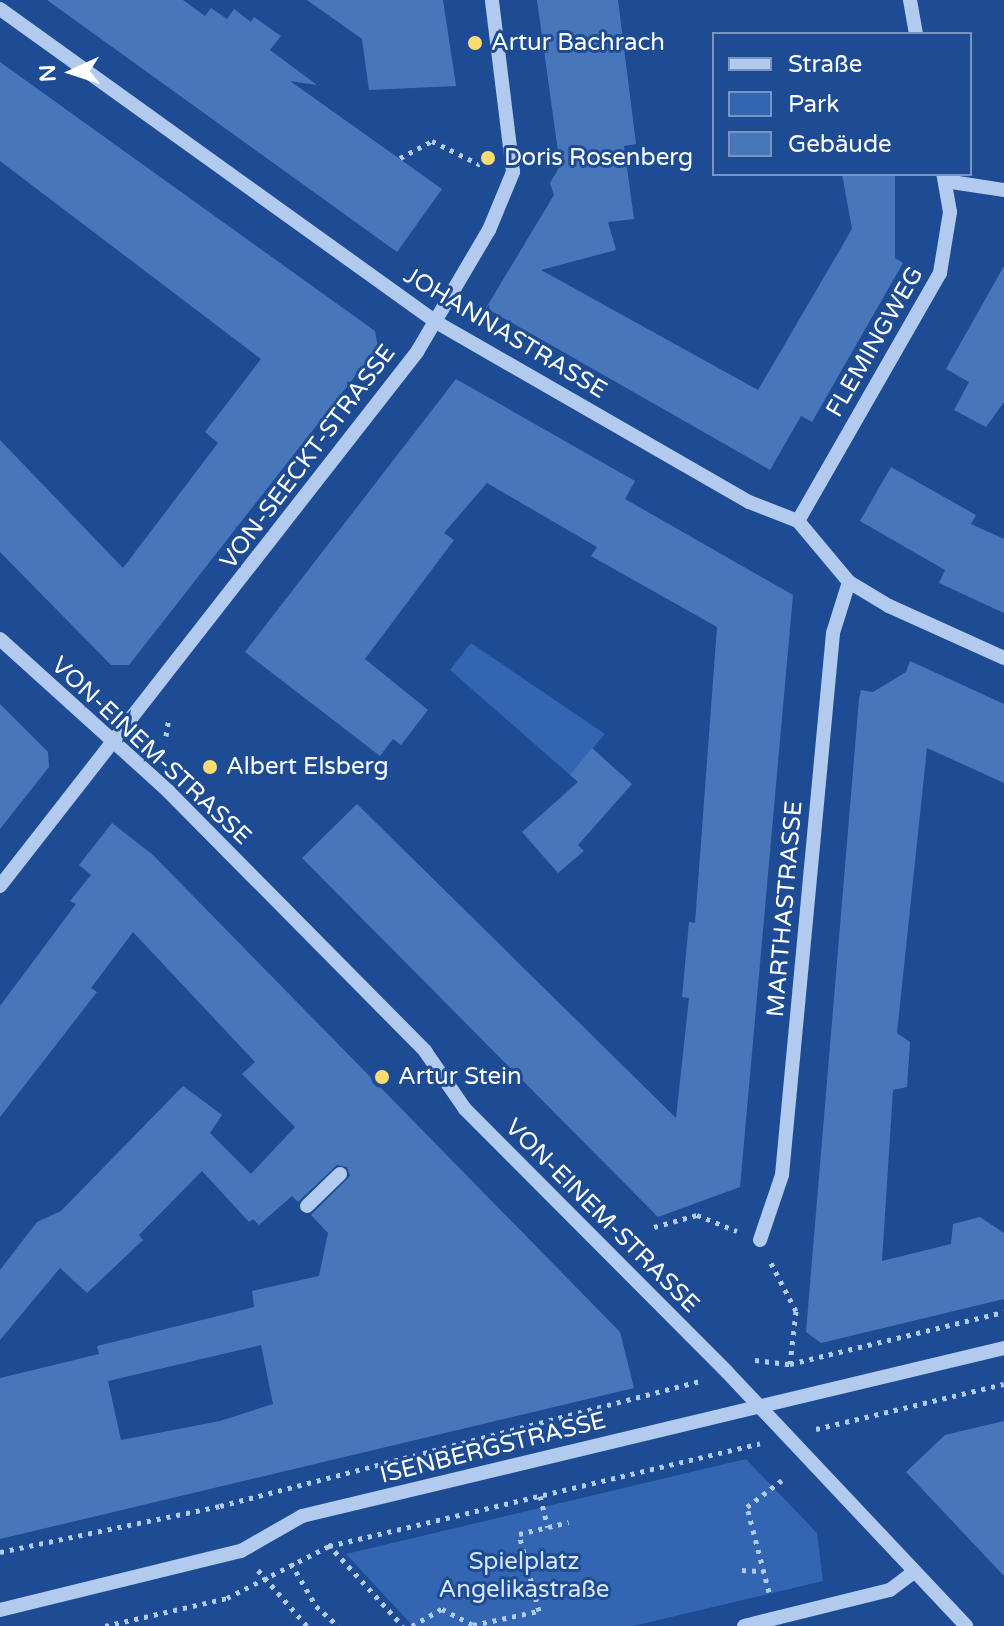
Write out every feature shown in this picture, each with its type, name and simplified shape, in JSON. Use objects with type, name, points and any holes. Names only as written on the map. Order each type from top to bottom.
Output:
[{"type":"street","name":"VON-SEECKT-STRASSE","points":[[0,886],[436,322],[496,218],[513,172],[492,0]]},
{"type":"street","points":[[910,0],[916,32]]},
{"type":"street","name":"JOHANNASTRASSE","points":[[0,9],[436,322],[749,502],[798,521],[849,582],[1004,658]]},
{"type":"street","points":[[944,177],[1004,190]]},
{"type":"street","name":"FLEMINGWEG","points":[[798,521],[940,273],[949,242],[944,177]]},
{"type":"street","name":"MARTHASTRASSE","points":[[760,1240],[782,1175],[833,633],[849,582]]},
{"type":"street","name":"VON-EINEM-STRASSE","points":[[0,639],[112,744],[168,791],[425,1051],[465,1109],[727,1372],[966,1626]]},
{"type":"street","points":[[307,1206],[340,1174]]},
{"type":"street","name":"ISENBERGSTRASSE","points":[[0,1610],[241,1551],[302,1516],[1004,1348]]},
{"type":"street","points":[[744,1626],[890,1590],[914,1572]]},
{"type":"path","points":[[400,158],[432,141],[474,164],[513,172]]},
{"type":"path","points":[[654,1227],[697,1215],[760,1240],[796,1311],[790,1364]]},
{"type":"path","points":[[0,1552],[220,1506],[301,1481],[688,1387],[755,1360],[790,1364],[1004,1312]]},
{"type":"path","points":[[105,1626],[227,1598],[267,1580],[291,1562],[329,1546],[1004,1384]]},
{"type":"path","points":[[742,1570],[764,1571],[747,1507],[782,1480]]},
{"type":"path","points":[[540,1496],[548,1527]]},
{"type":"path","points":[[302,1516],[403,1626]]},
{"type":"path","points":[[412,1626],[442,1609],[473,1626],[539,1611],[519,1534],[569,1522]]},
{"type":"path","points":[[265,1536],[291,1562],[316,1606],[338,1626]]},
{"type":"path","points":[[241,1551],[307,1626]]},
{"type":"green space","points":[[471,643],[605,734],[570,775],[450,670]]},
{"type":"green space","name":"Spielplatz Angelikastraße","points":[[746,1459],[817,1533],[823,1581],[633,1626],[413,1626],[346,1554]]},
{"type":"building","points":[[47,0],[183,0],[205,16],[211,8],[227,19],[234,9],[251,22],[254,17],[281,36],[270,50],[317,85],[290,81],[442,189],[397,252]]},
{"type":"building","points":[[307,0],[443,0],[456,86],[369,90],[362,39]]},
{"type":"building","points":[[537,0],[618,0],[636,144],[624,146],[634,219],[608,222],[616,250],[541,270],[758,390],[852,229],[842,176],[895,176],[895,258],[903,263],[812,422],[801,416],[770,470],[486,308],[554,195],[550,183],[560,166]]},
{"type":"building","points":[[0,62],[375,331],[378,347],[129,665],[111,665],[0,552],[0,440],[123,568],[218,443],[205,432],[261,359],[0,161]]},
{"type":"building","points":[[1004,266],[1004,402],[986,427],[954,410],[969,382],[946,369]]},
{"type":"building","points":[[456,379],[635,481],[625,499],[793,595],[740,1187],[658,1217],[302,858],[357,804],[676,1118],[689,998],[682,997],[689,922],[695,923],[717,627],[591,556],[597,547],[487,483],[444,533],[454,540],[365,659],[428,710],[401,745],[393,739],[380,756],[245,652]]},
{"type":"building","points":[[891,467],[976,515],[971,524],[1004,539],[1004,613],[939,583],[945,570],[860,521]]},
{"type":"building","points":[[910,661],[1004,704],[1004,783],[927,748],[897,1033],[910,1042],[907,1087],[893,1090],[882,1261],[951,1244],[953,1224],[980,1217],[1004,1233],[1004,1299],[821,1343],[806,1332],[859,699],[861,690],[873,692],[906,672]]},
{"type":"building","points":[[0,704],[48,752],[49,767],[0,829]]},
{"type":"building","points":[[592,748],[632,784],[578,845],[584,851],[558,873],[522,832],[578,782],[570,775]]},
{"type":"building","points":[[112,823],[153,855],[620,1332],[634,1388],[0,1539],[0,1378],[99,1354],[97,1346],[254,1307],[252,1291],[319,1276],[328,1233],[311,1215],[350,1176],[347,1167],[337,1165],[298,1202],[292,1196],[259,1225],[253,1219],[249,1222],[202,1171],[139,1235],[143,1240],[87,1293],[60,1268],[0,1340],[0,1270],[37,1222],[61,1211],[183,1086],[222,1115],[210,1133],[251,1174],[295,1127],[242,1074],[255,1062],[133,932],[91,988],[97,992],[0,1117],[0,1006],[76,904],[70,901],[91,875],[79,865]],"holes":[[[261,1345],[273,1404],[220,1421],[121,1440],[108,1381]]]},
{"type":"building","points":[[1004,1421],[1004,1576],[906,1472],[945,1435]]},
{"type":"place","name":"Artur Bachrach","points":[[475,43]]},
{"type":"place","name":"Doris Rosenberg","points":[[488,158]]},
{"type":"place","name":"Albert Elsberg","points":[[210,767]]},
{"type":"place","name":"Artur Stein","points":[[382,1077]]}]
